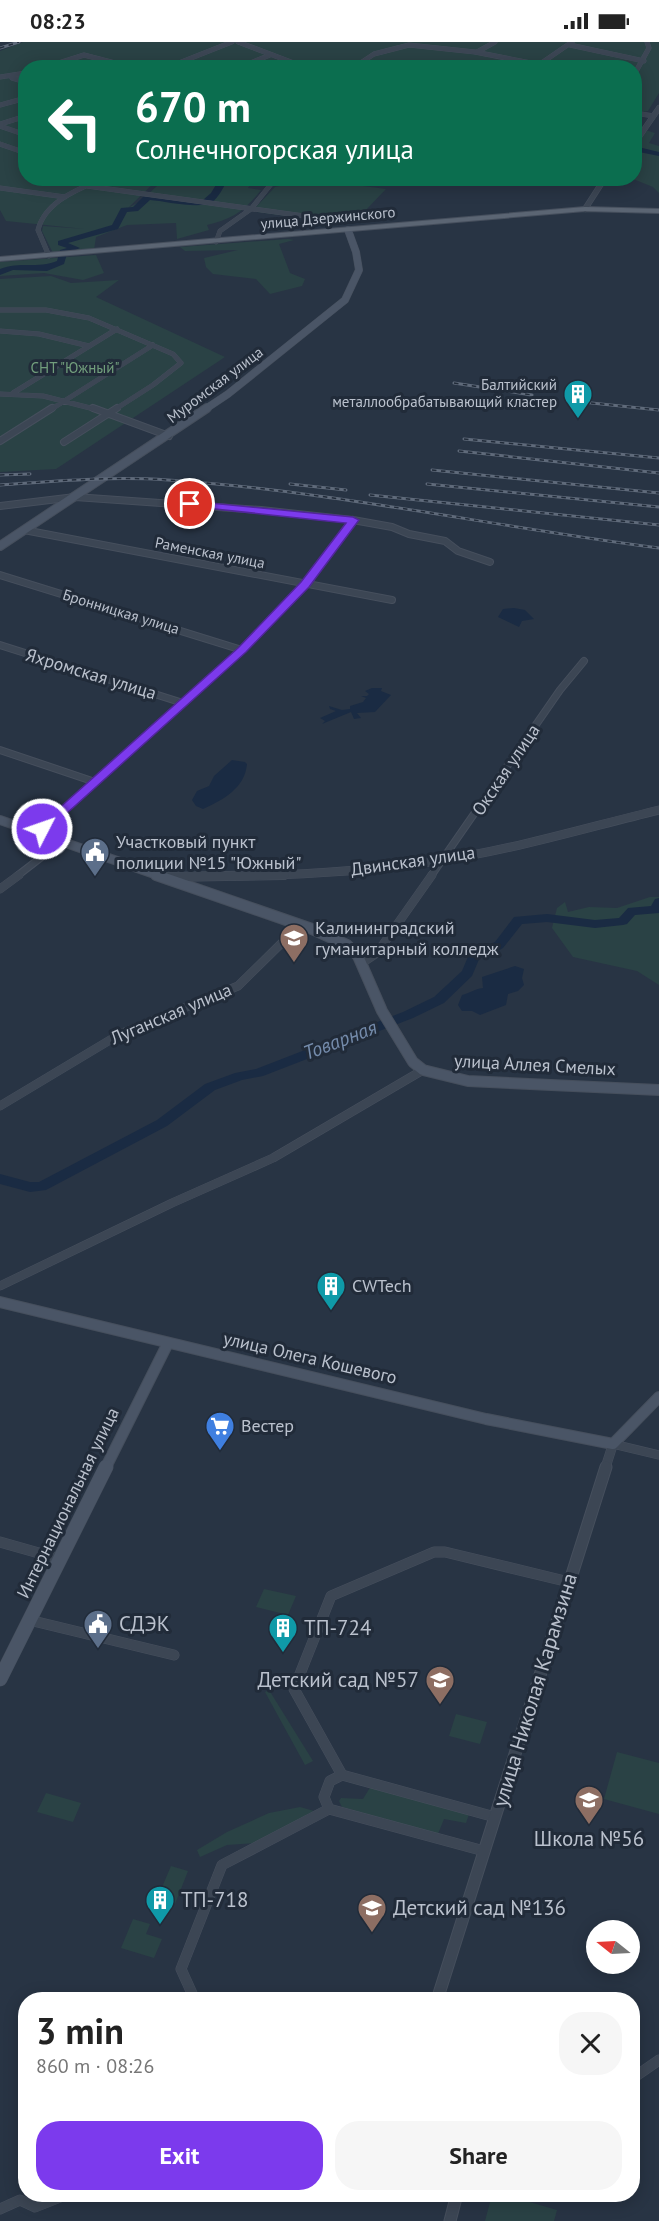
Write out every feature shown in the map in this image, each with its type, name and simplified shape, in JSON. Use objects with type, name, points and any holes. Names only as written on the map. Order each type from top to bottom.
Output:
[{"type":"main road","name":"улица Дзержинского","points":[[0,259],[585,209],[659,211]]},
{"type":"main road","name":"Муромская улица","points":[[24,530],[169,436],[241,384],[345,300],[359,270],[356,252],[348,231]]},
{"type":"main road","points":[[0,546],[24,530]]},
{"type":"main road","points":[[0,820],[300,925],[347,945],[362,963],[370,986],[413,1062],[423,1070]]},
{"type":"main road","name":"улица Аллея Смелых","points":[[423,1070],[468,1081],[659,1090]]},
{"type":"main road","name":"улица Олега Кошевого","points":[[0,1302],[486,1419],[613,1444]]},
{"type":"main road","name":"Интернациональная улица","points":[[0,1679],[168,1343]]},
{"type":"main road","name":"улица Николая Карамзина","points":[[613,1444],[659,1397]]},
{"type":"street","points":[[186,60],[232,42]]},
{"type":"street","points":[[238,42],[284,60]]},
{"type":"street","points":[[475,52],[495,42]]},
{"type":"street","points":[[642,64],[649,48],[647,42]]},
{"type":"street","points":[[546,60],[571,43],[640,60]]},
{"type":"street","points":[[366,60],[384,50],[401,45],[475,52],[518,60]]},
{"type":"street","points":[[66,60],[81,55],[90,55],[106,60]]},
{"type":"street","points":[[258,60],[270,55]]},
{"type":"street","points":[[0,77],[18,75]]},
{"type":"street","points":[[10,77],[18,80]]},
{"type":"street","points":[[0,105],[18,100]]},
{"type":"street","points":[[642,133],[659,108]]},
{"type":"street","points":[[642,114],[654,116]]},
{"type":"street","points":[[0,125],[18,119]]},
{"type":"street","points":[[0,125],[18,132]]},
{"type":"street","points":[[0,144],[18,150]]},
{"type":"street","points":[[49,256],[38,232],[38,226],[49,210],[64,197],[87,186],[333,220]]},
{"type":"street","points":[[216,242],[220,231],[251,209],[270,186]]},
{"type":"street","points":[[585,209],[600,186]]},
{"type":"street","points":[[0,188],[64,197]]},
{"type":"street","points":[[0,310],[27,309],[60,312],[88,318],[172,354],[181,363],[110,414],[64,442]]},
{"type":"street","points":[[13,393],[117,329]]},
{"type":"street","points":[[0,331],[39,334],[89,346]]},
{"type":"street","points":[[0,441],[153,345]]},
{"type":"street","points":[[0,394],[13,393],[64,400],[169,436]]},
{"type":"street","points":[[0,506],[75,497],[261,510],[353,520],[445,541],[458,551],[490,562]]},
{"type":"street","points":[[37,833],[242,650],[305,585],[353,520]]},
{"type":"street","name":"Раменская улица","points":[[24,530],[392,600]]},
{"type":"street","name":"Бронницкая улица","points":[[0,575],[242,650]]},
{"type":"street","name":"Яхромская улица","points":[[0,645],[183,703]]},
{"type":"street","name":"Окская улица","points":[[362,963],[377,953],[445,859],[560,690],[584,661]]},
{"type":"street","points":[[0,750],[95,782]]},
{"type":"street","name":"Двинская улица","points":[[163,877],[359,870],[445,859],[659,810]]},
{"type":"street","points":[[0,889],[61,842]]},
{"type":"street","name":"Луганская улица","points":[[0,1106],[120,1034],[238,986],[300,925]]},
{"type":"street","points":[[0,1286],[172,1203],[273,1158],[423,1070]]},
{"type":"street","points":[[613,1444],[659,1455]]},
{"type":"street","name":"улица Николая Карамзина","points":[[440,1992],[613,1444]]},
{"type":"street","points":[[0,1542],[60,1558]]},
{"type":"street","points":[[342,1775],[294,1689],[331,1596],[434,1552],[445,1552],[568,1582]]},
{"type":"street","points":[[29,1620],[174,1655]]},
{"type":"street","points":[[329,1809],[324,1797],[330,1781],[342,1775],[495,1817]]},
{"type":"street","points":[[191,1992],[181,1969],[222,1865],[329,1809],[484,1851]]},
{"type":"street","points":[[640,2074],[659,2060]]},
{"type":"street","points":[[0,2209],[18,2201]]},
{"type":"street","points":[[24,2202],[35,2207],[48,2202]]},
{"type":"street","points":[[450,2221],[456,2202]]},
{"type":"green space","points":[[23,42],[659,42],[659,93],[648,111],[642,112],[642,60],[18,60],[18,186],[151,186],[128,208],[139,202],[157,186],[250,186],[248,188],[261,190],[237,213],[207,225],[209,230],[177,239],[176,223],[127,225],[96,237],[94,250],[53,253],[42,231],[43,226],[85,229],[6,221],[0,210],[0,51]]},
{"type":"green space","points":[[642,129],[655,133],[649,143],[659,146],[659,193],[653,187],[642,183]]},
{"type":"green space","points":[[363,186],[386,189],[365,211],[338,212],[335,220],[329,222],[257,212],[256,207],[275,187]]},
{"type":"green space","points":[[294,240],[279,244],[290,273],[305,279],[302,286],[270,294],[256,279],[213,274],[206,267],[204,258],[238,250],[185,251],[180,247]]},
{"type":"green space","points":[[96,255],[104,273],[83,280],[44,273],[0,276],[0,262]]},
{"type":"green space","name":"СНТ \"Южный\"","points":[[51,276],[71,283],[119,280],[96,297],[225,357],[56,469],[0,472],[0,279]]},
{"type":"green space","points":[[650,897],[659,897],[659,985],[637,971],[573,957],[552,928],[557,908],[565,902],[568,912],[589,907],[617,908]]},
{"type":"green space","points":[[264,1589],[296,1596],[288,1615],[256,1607]]},
{"type":"green space","points":[[269,1690],[313,1761],[305,1765],[265,1692]]},
{"type":"green space","points":[[456,1714],[487,1722],[480,1744],[449,1736]]},
{"type":"green space","points":[[617,1752],[659,1763],[659,1814],[604,1799]]},
{"type":"green space","points":[[371,1786],[469,1814],[466,1823],[444,1819],[438,1834],[342,1807],[339,1801],[341,1798],[363,1799]]},
{"type":"green space","points":[[46,1793],[81,1803],[73,1822],[37,1812]]},
{"type":"green space","points":[[300,1807],[314,1811],[257,1843],[227,1845],[200,1857],[197,1850],[227,1832],[269,1813]]},
{"type":"green space","points":[[171,1866],[188,1871],[175,1904],[157,1899]]},
{"type":"green space","points":[[133,1919],[150,1924],[146,1934],[162,1939],[154,1958],[121,1948]]},
{"type":"green space","points":[[490,2202],[529,2202],[557,2210],[554,2221],[485,2221]]},
{"type":"water","points":[[503,609],[525,610],[534,619],[522,621],[519,627],[498,617]]},
{"type":"water","points":[[382,688],[381,691],[391,695],[375,712],[357,713],[361,718],[354,719],[351,712],[322,724],[325,721],[320,718],[336,711],[330,709],[329,706],[342,710],[350,709],[350,706],[363,702],[366,698],[361,696],[367,696],[369,694],[365,691]]},
{"type":"water","points":[[232,760],[247,764],[242,780],[232,792],[211,805],[203,809],[196,806],[192,800],[197,791],[209,786],[214,776]]},
{"type":"water","points":[[515,966],[524,969],[522,978],[524,985],[518,991],[508,994],[506,1005],[480,1015],[472,1011],[462,1011],[458,1005],[462,995],[483,988],[482,977]]},
{"type":"waterway","points":[[642,150],[659,154]]},
{"type":"waterway","points":[[0,272],[12,267],[47,268],[61,262],[63,252],[76,248],[61,243],[115,227],[124,210],[135,209],[148,197],[201,203],[215,195],[220,186]]},
{"type":"waterway","name":"Товарная","points":[[0,1179],[30,1187],[41,1187],[162,1123],[210,1087],[240,1076],[258,1073],[408,1015],[439,1000],[468,973],[474,955],[483,951],[487,952],[499,945],[518,920],[547,918],[595,924],[623,921],[632,911],[656,910],[659,902]]},
{"type":"railway","points":[[0,48],[19,42]]},
{"type":"railway","points":[[454,383],[532,395]]},
{"type":"railway","points":[[582,402],[659,410]]},
{"type":"railway","points":[[464,439],[659,458]]},
{"type":"railway","points":[[459,451],[659,473]]},
{"type":"railway","points":[[432,470],[659,493]]},
{"type":"railway","points":[[0,475],[30,474]]},
{"type":"railway","points":[[0,485],[84,479],[168,480],[230,485],[353,501],[659,548]]},
{"type":"railway","points":[[290,484],[346,490]]},
{"type":"railway","points":[[427,484],[659,507]]},
{"type":"railway","points":[[370,495],[659,525]]},
{"type":"place","name":"Балтийский металлообрабатывающий кластер","points":[[578,420]]},
{"type":"place","name":"Участковый пункт полиции №15 \"Южный\"","points":[[95,878]]},
{"type":"place","name":"Калининградский гуманитарный колледж","points":[[294,964]]},
{"type":"place","name":"CWTech","points":[[331,1312]]},
{"type":"place","name":"Вестер","points":[[220,1452]]},
{"type":"place","name":"СДЭК","points":[[98,1650]]},
{"type":"place","name":"ТП-724","points":[[283,1654]]},
{"type":"place","name":"Детский сад №57","points":[[440,1706]]},
{"type":"place","name":"Школа №56","points":[[589,1826]]},
{"type":"place","name":"ТП-718","points":[[160,1926]]},
{"type":"place","name":"Детский сад №136","points":[[372,1934]]},
{"type":"route","points":[[42,829],[242,650],[305,585],[353,520],[190,504]]}]
